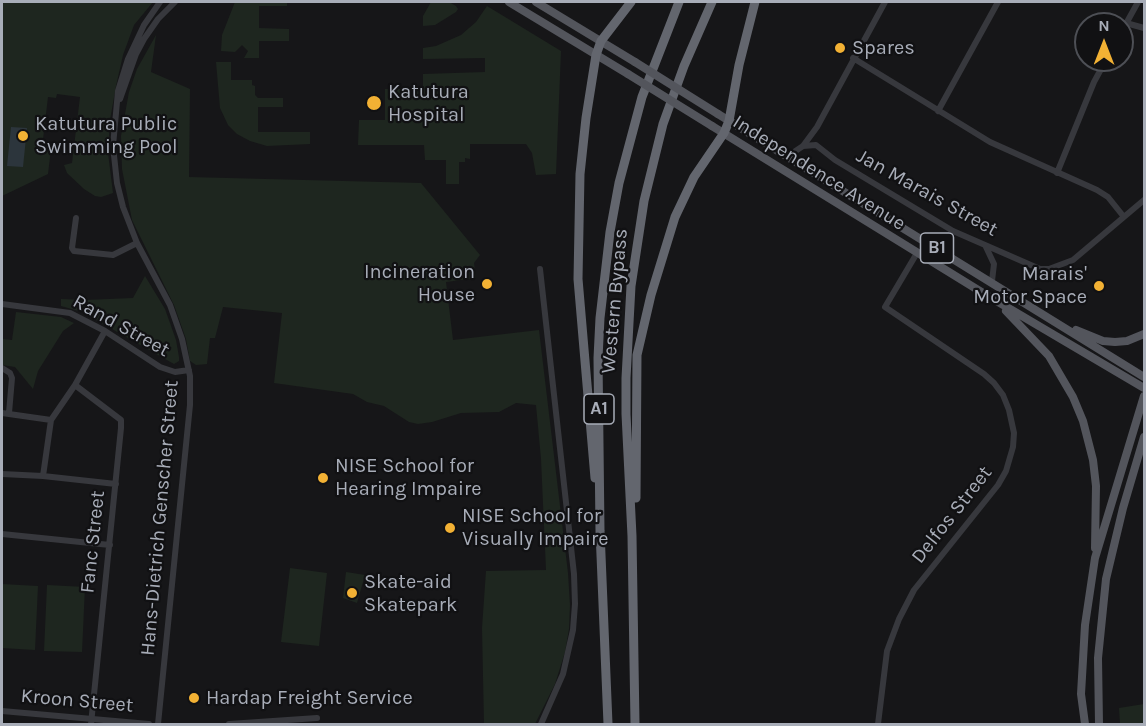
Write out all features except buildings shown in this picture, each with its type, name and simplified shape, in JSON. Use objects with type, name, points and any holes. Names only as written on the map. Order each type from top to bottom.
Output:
[{"type":"highway","points":[[600,531],[581,320],[578,238],[580,174],[584,129],[596,55],[601,41],[631,2]]},
{"type":"highway","name":"Western Bypass","points":[[609,724],[600,531],[598,358],[600,318],[610,232],[619,183],[642,97],[679,2]]},
{"type":"highway","name":"Western Bypass","points":[[636,724],[626,378],[633,276],[644,201],[663,124],[684,66],[712,2]]},
{"type":"highway","points":[[632,536],[636,518],[637,355],[651,295],[675,217],[694,177],[724,134],[729,121],[739,65],[755,2]]},
{"type":"main road","name":"Independence Avenue","points":[[509,2],[917,253],[1144,388]]},
{"type":"main road","name":"Independence Avenue","points":[[536,2],[992,281],[1144,377]]},
{"type":"main road","name":"B1","points":[[983,293],[1010,315],[1049,356],[1073,397],[1086,430],[1093,460],[1096,486],[1095,558],[1085,625],[1083,724]]},
{"type":"main road","points":[[1051,318],[1103,341],[1127,341],[1144,334]]},
{"type":"main road","points":[[1095,558],[1144,396]]},
{"type":"main road","points":[[1099,724],[1098,658],[1103,602],[1116,533],[1144,437]]},
{"type":"main road","points":[[1134,471],[1144,456]]},
{"type":"street","name":"Hans-Dietrich Genscher Street","points":[[158,724],[190,396],[189,370],[182,339],[170,305],[137,243],[123,207],[117,183],[113,146],[118,91],[134,43],[160,2]]},
{"type":"street","name":"Hans-Dietrich Genscher Street","points":[[115,114],[136,54],[144,39],[158,19],[175,2]]},
{"type":"street","points":[[788,156],[803,146],[817,127],[885,2]]},
{"type":"street","points":[[938,111],[998,2]]},
{"type":"street","points":[[853,58],[990,142],[1097,190],[1108,197],[1124,217]]},
{"type":"street","points":[[1058,173],[1099,72]]},
{"type":"street","points":[[803,146],[816,145],[817,127]]},
{"type":"street","name":"Jan Marais Street","points":[[816,145],[836,160],[931,218],[986,247],[1040,269],[1066,264],[1080,255],[1144,200]]},
{"type":"street","points":[[76,218],[72,248],[74,250],[113,255],[137,243]]},
{"type":"street","points":[[986,247],[994,264],[992,281]]},
{"type":"street","name":"Delfos Street","points":[[879,724],[887,651],[899,619],[914,590],[1006,471],[1011,459],[1014,433],[1010,410],[994,383],[885,307],[917,253]]},
{"type":"street","points":[[994,264],[1014,259]]},
{"type":"street","points":[[540,268],[574,574],[571,641],[560,682],[541,724]]},
{"type":"street","name":"Rand Street","points":[[2,304],[61,310],[105,331],[160,367],[175,372],[189,370]]},
{"type":"street","points":[[43,476],[51,420],[75,385],[105,331]]},
{"type":"street","points":[[2,368],[12,378],[5,413],[51,420]]},
{"type":"street","name":"Fanc Street","points":[[75,385],[121,420],[92,722]]},
{"type":"street","points":[[2,474],[116,484]]},
{"type":"street","points":[[2,534],[110,545]]},
{"type":"street","name":"Kroon Street","points":[[2,711],[92,722],[149,724]]},
{"type":"street","points":[[229,724],[317,718]]},
{"type":"shaded area","points":[[2,2],[153,2],[134,25],[123,55],[116,86],[110,120],[108,153],[113,193],[101,197],[95,196],[67,173],[64,165],[72,163],[80,97],[57,94],[56,98],[48,97],[42,148],[51,149],[48,174],[2,196]]},
{"type":"shaded area","points":[[235,2],[287,2],[287,6],[259,6],[259,28],[289,29],[289,41],[259,41],[259,58],[244,58],[248,51],[242,45],[235,52],[221,51],[222,35]]},
{"type":"shaded area","points":[[431,2],[449,2],[458,9],[435,25],[423,26],[423,16]]},
{"type":"shaded area","points":[[487,6],[561,51],[556,174],[536,175],[532,153],[526,144],[470,144],[470,159],[465,158],[465,162],[459,162],[459,184],[446,184],[446,160],[425,160],[424,145],[358,145],[359,120],[385,120],[385,89],[423,89],[423,74],[485,72],[485,58],[423,59],[423,48],[436,46],[461,35],[476,22]]},
{"type":"shaded area","points":[[156,35],[151,72],[190,89],[189,177],[421,183],[480,255],[474,263],[476,278],[446,282],[453,340],[539,330],[570,605],[565,652],[555,684],[535,724],[484,724],[482,628],[486,571],[546,570],[536,405],[516,403],[499,412],[461,413],[418,424],[409,422],[384,406],[367,402],[353,394],[274,383],[282,313],[223,307],[215,338],[210,338],[207,364],[196,365],[190,361],[186,339],[174,305],[132,220],[122,169],[121,136],[129,92],[137,69]]},
{"type":"shaded area","points":[[216,62],[231,62],[231,80],[252,80],[255,95],[258,98],[283,98],[283,107],[258,107],[258,132],[310,132],[310,144],[267,146],[237,134],[228,125],[220,108]]},
{"type":"shaded area","points":[[11,127],[27,128],[23,167],[7,166]]},
{"type":"shaded area","points":[[145,276],[165,309],[176,340],[179,361],[174,364],[82,312],[61,306],[61,299],[133,298]]},
{"type":"shaded area","points":[[16,312],[61,317],[74,323],[63,331],[38,371],[33,389],[15,367],[2,365],[2,339],[12,340]]},
{"type":"shaded area","points":[[290,568],[327,573],[319,646],[281,642]]},
{"type":"shaded area","name":"Skate-aid Skatepark","points":[[346,572],[365,575],[357,603],[343,598]]},
{"type":"shaded area","points":[[2,584],[38,586],[35,650],[2,648]]},
{"type":"shaded area","points":[[47,585],[85,587],[82,652],[44,651]]},
{"type":"shaded area","points":[[1144,704],[1144,724],[1120,724],[1119,708]]},
{"type":"place","name":"Spares","points":[[840,48]]},
{"type":"place","name":"Katutura Hospital","points":[[374,103]]},
{"type":"place","name":"Katutura Public Swimming Pool","points":[[23,136]]},
{"type":"place","name":"Incineration House","points":[[487,284]]},
{"type":"place","name":"Marais' Motor Space","points":[[1099,286]]},
{"type":"place","name":"NISE School for Hearing Impaire","points":[[323,478]]},
{"type":"place","name":"NISE School for Visually Impaire","points":[[450,528]]},
{"type":"place","name":"Skate-aid Skatepark","points":[[352,593]]},
{"type":"place","name":"Hardap Freight Service","points":[[194,698]]}]
